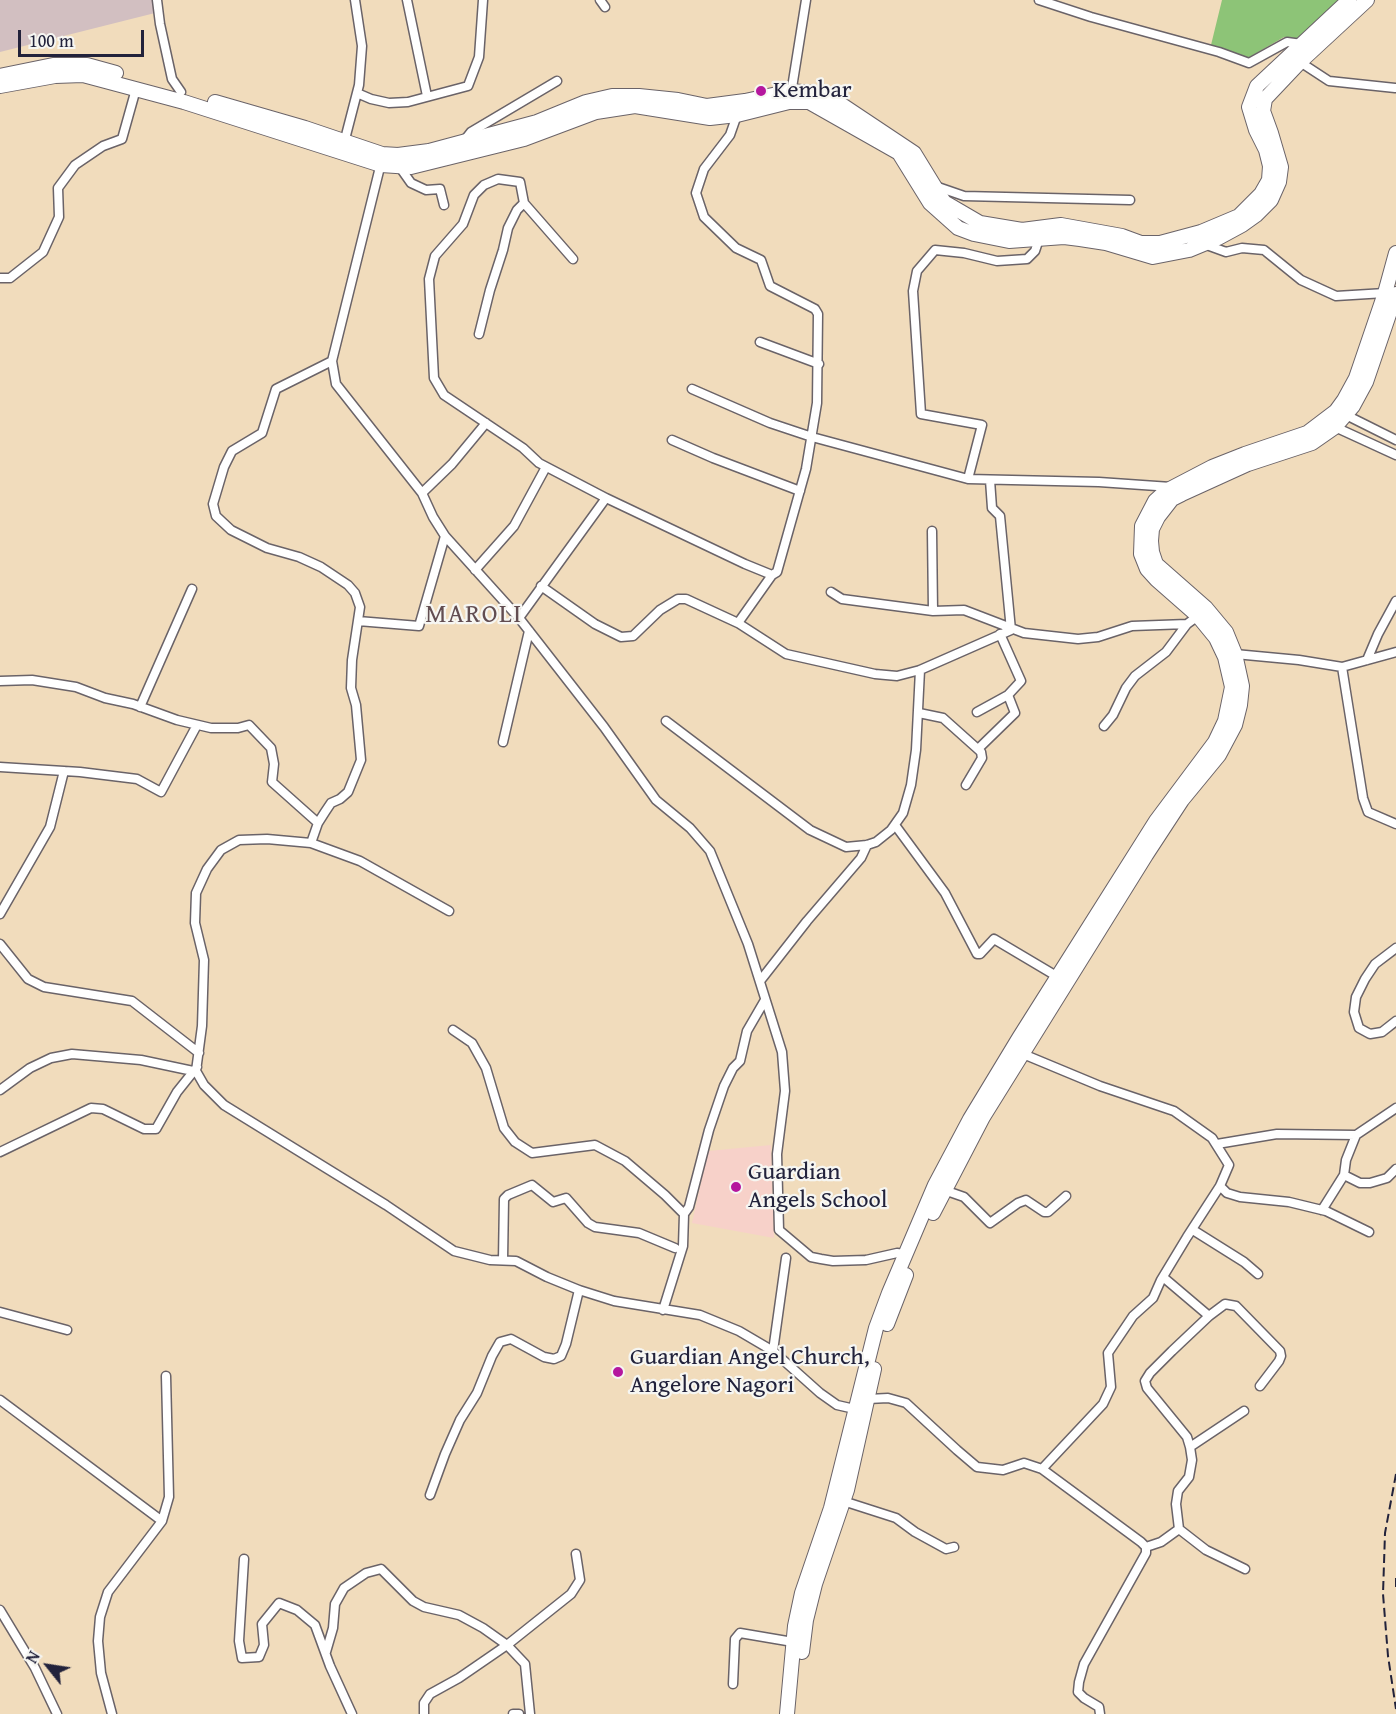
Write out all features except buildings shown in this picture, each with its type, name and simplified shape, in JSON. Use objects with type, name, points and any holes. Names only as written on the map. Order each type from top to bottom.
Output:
[{"type":"highway","points":[[0,76],[53,65],[87,65],[305,128],[344,142],[382,160],[398,155],[429,151],[537,122],[586,102],[612,96],[678,100],[707,106],[813,93],[839,103],[914,153],[945,202],[980,223],[1022,230],[1061,225],[1122,236],[1141,243],[1160,243],[1201,232],[1239,216],[1261,194],[1269,180],[1270,166],[1249,107],[1257,86],[1349,0]]},
{"type":"highway","points":[[0,86],[55,76],[83,75],[399,166],[411,167],[524,139],[596,112],[635,106],[710,118],[736,115],[790,97],[816,104],[899,153],[930,203],[958,228],[974,234],[1009,241],[1080,238],[1153,257],[1189,250],[1204,244],[1242,225],[1271,200],[1279,182],[1281,167],[1263,111],[1265,99],[1300,62],[1367,0]]},
{"type":"highway","points":[[796,1714],[806,1620],[815,1584],[843,1501],[863,1407],[876,1328],[935,1185],[970,1119],[1156,821],[1215,742],[1225,721],[1232,687],[1229,671],[1216,638],[1192,620],[1147,569],[1141,554],[1142,526],[1155,501],[1173,487],[1214,472],[1248,464],[1312,443],[1346,415],[1366,382],[1391,293],[1396,253]]},
{"type":"highway","points":[[787,1714],[793,1642],[802,1593],[863,1407],[886,1327],[944,1190],[983,1117],[1161,831],[1228,740],[1240,705],[1242,686],[1235,654],[1226,632],[1206,608],[1156,564],[1152,552],[1152,529],[1164,508],[1173,499],[1214,472],[1245,454],[1307,433],[1336,411],[1356,378],[1391,293]]},
{"type":"street","points":[[157,0],[172,79],[181,92]]},
{"type":"street","points":[[344,142],[357,93],[362,46],[355,0]]},
{"type":"street","points":[[407,0],[427,96]]},
{"type":"street","points":[[357,93],[389,103],[408,102],[468,86],[479,57],[483,0]]},
{"type":"street","points":[[790,97],[806,0]]},
{"type":"street","points":[[1039,0],[1091,17],[1219,52],[1249,63],[1287,42],[1302,44]]},
{"type":"street","points":[[1300,62],[1329,81],[1395,88]]},
{"type":"street","points":[[463,142],[471,132],[557,81]]},
{"type":"street","points":[[0,278],[10,278],[43,252],[59,217],[58,188],[75,165],[103,146],[122,139],[136,89]]},
{"type":"street","points":[[736,115],[730,135],[704,169],[696,193],[704,217],[736,248],[761,260],[770,286],[815,309],[818,314],[819,364],[817,403],[806,469],[777,572],[772,575],[738,623]]},
{"type":"street","points":[[382,160],[332,361],[336,384],[422,493],[445,536],[519,618],[656,800],[690,828],[710,851],[748,944],[782,1052],[785,1091],[777,1154],[779,1230],[812,1257],[827,1260],[866,1260],[897,1253],[906,1254]]},
{"type":"street","points":[[399,166],[411,183],[426,190],[440,189],[444,205]]},
{"type":"street","points":[[573,259],[524,203],[520,182],[498,179],[484,184],[474,195],[463,224],[435,256],[429,279],[434,378],[444,395],[523,448],[539,463],[606,498],[772,575]]},
{"type":"street","points":[[934,186],[964,196],[1130,200]]},
{"type":"street","points":[[479,334],[508,228],[517,210],[524,203]]},
{"type":"street","points":[[968,479],[982,425],[921,414],[913,291],[917,272],[935,250],[964,253],[997,261],[1027,259],[1035,251],[1039,239]]},
{"type":"street","points":[[1204,244],[1226,252],[1242,248],[1264,250],[1301,280],[1336,296],[1391,293]]},
{"type":"street","points":[[760,342],[819,364]]},
{"type":"street","points":[[311,843],[318,822],[331,803],[340,800],[348,792],[361,759],[356,705],[351,688],[352,660],[360,607],[355,593],[348,585],[299,557],[267,548],[231,530],[216,516],[213,504],[221,476],[232,451],[262,433],[276,389],[332,361]]},
{"type":"street","points":[[692,389],[770,423],[812,437],[968,479],[1099,482],[1173,487]]},
{"type":"street","points":[[1346,415],[1396,441]]},
{"type":"street","points":[[422,493],[452,464],[486,423]]},
{"type":"street","points":[[1335,426],[1396,455]]},
{"type":"street","points":[[672,440],[800,491]]},
{"type":"street","points":[[475,570],[514,526],[546,466]]},
{"type":"street","points":[[990,480],[992,508],[1000,516],[1011,630]]},
{"type":"street","points":[[519,618],[606,498]]},
{"type":"street","points":[[932,531],[933,610]]},
{"type":"street","points":[[358,621],[419,626],[445,536]]},
{"type":"street","points":[[542,586],[595,624],[621,636],[633,636],[660,610],[678,599],[686,599],[738,623],[786,654],[874,674],[897,676],[920,670],[1011,630]]},
{"type":"street","points":[[140,707],[192,588]]},
{"type":"street","points":[[831,592],[842,599],[933,610],[964,610],[1011,630],[1078,639],[1098,637],[1132,626],[1192,620]]},
{"type":"street","points":[[1367,660],[1396,601]]},
{"type":"street","points":[[1104,726],[1113,715],[1126,688],[1135,676],[1166,652],[1192,620]]},
{"type":"street","points":[[503,742],[529,631]]},
{"type":"street","points":[[977,712],[1008,696],[1021,681],[1000,634]]},
{"type":"street","points":[[1235,654],[1299,660],[1342,668],[1396,652]]},
{"type":"street","points":[[1342,668],[1363,798],[1368,812],[1396,824]]},
{"type":"street","points":[[666,721],[810,830],[846,847],[867,845],[883,837],[903,813],[916,750],[920,670]]},
{"type":"street","points":[[0,681],[32,681],[76,687],[105,699],[211,728],[238,728],[249,725],[271,748],[274,764],[272,782],[318,822]]},
{"type":"street","points":[[978,748],[1015,713],[1008,696]]},
{"type":"street","points":[[919,713],[943,718],[978,748],[982,759],[966,785]]},
{"type":"street","points":[[0,767],[137,779],[161,792],[197,725]]},
{"type":"street","points":[[0,914],[50,827],[64,771]]},
{"type":"street","points":[[895,825],[945,893],[977,954],[980,954],[992,939],[995,939],[1058,978]]},
{"type":"street","points":[[0,1152],[91,1108],[103,1109],[144,1130],[156,1129],[177,1092],[195,1069],[199,1053],[204,997],[204,960],[195,923],[196,893],[207,869],[221,850],[239,840],[267,839],[311,843],[360,861],[449,912]]},
{"type":"street","points":[[760,981],[861,858],[867,845]]},
{"type":"street","points":[[0,944],[28,979],[44,987],[132,1001],[199,1053]]},
{"type":"street","points":[[1396,948],[1375,964],[1365,979],[1356,997],[1354,1012],[1359,1028],[1370,1034],[1382,1032],[1396,1021]]},
{"type":"street","points":[[663,1310],[683,1246],[684,1214],[689,1207],[709,1130],[724,1086],[733,1068],[740,1061],[747,1031],[765,1000]]},
{"type":"street","points":[[453,1030],[472,1043],[486,1068],[504,1128],[514,1142],[532,1152],[595,1145],[625,1161],[684,1214]]},
{"type":"street","points":[[0,1090],[30,1068],[51,1058],[72,1054],[141,1060],[195,1069]]},
{"type":"street","points":[[1023,1054],[1100,1086],[1174,1111],[1212,1138],[1229,1166],[1220,1186],[1163,1277],[1153,1298],[1133,1316],[1107,1353],[1111,1387],[1103,1404],[1042,1469]]},
{"type":"street","points":[[195,1069],[204,1086],[224,1105],[386,1205],[454,1251],[490,1260],[516,1261],[547,1277],[614,1301],[700,1315],[739,1331],[773,1351],[837,1405],[863,1407],[888,1398],[906,1402],[977,1467],[1003,1470],[1024,1463],[1042,1469],[1146,1547],[1146,1553],[1084,1664],[1079,1682],[1078,1692],[1099,1707],[1100,1714]]},
{"type":"street","points":[[1322,1210],[1344,1175],[1346,1160],[1356,1135],[1396,1108]]},
{"type":"street","points":[[1217,1144],[1277,1134],[1356,1135]]},
{"type":"street","points":[[1344,1175],[1360,1183],[1370,1183],[1387,1178],[1396,1169]]},
{"type":"street","points":[[503,1260],[504,1199],[532,1185],[553,1202],[566,1198],[588,1224],[639,1233],[675,1248]]},
{"type":"street","points":[[1220,1186],[1227,1193],[1240,1197],[1279,1201],[1322,1210],[1369,1233]]},
{"type":"street","points":[[944,1190],[964,1197],[990,1223],[1026,1200],[1044,1212],[1048,1212],[1066,1196]]},
{"type":"street","points":[[1193,1230],[1244,1262],[1258,1274]]},
{"type":"street","points":[[773,1351],[786,1258]]},
{"type":"street","points":[[1163,1277],[1209,1316]]},
{"type":"street","points":[[430,1495],[460,1420],[477,1393],[500,1342],[511,1339],[544,1357],[554,1359],[561,1356],[579,1290]]},
{"type":"street","points":[[1245,1569],[1206,1550],[1179,1529],[1176,1504],[1178,1491],[1189,1477],[1192,1460],[1190,1447],[1186,1437],[1147,1388],[1145,1381],[1150,1372],[1209,1316],[1225,1304],[1236,1306],[1280,1351],[1279,1361],[1260,1386]]},
{"type":"street","points":[[0,1312],[67,1330]]},
{"type":"street","points":[[112,1714],[101,1673],[98,1641],[100,1617],[108,1592],[162,1521],[169,1497],[166,1376]]},
{"type":"street","points":[[0,1400],[162,1521]]},
{"type":"street","points":[[1190,1447],[1244,1411]]},
{"type":"street","points":[[843,1501],[896,1518],[915,1532],[946,1549],[954,1546]]},
{"type":"street","points":[[1146,1547],[1161,1542],[1179,1529]]},
{"type":"street","points":[[424,1714],[424,1702],[430,1694],[507,1646],[571,1594],[580,1580],[576,1554]]},
{"type":"street","points":[[244,1559],[239,1641],[242,1658],[259,1657],[264,1645],[262,1624],[279,1603],[297,1610],[315,1625],[330,1666],[352,1714]]},
{"type":"street","points":[[326,1652],[333,1628],[334,1604],[344,1588],[366,1573],[381,1569],[413,1601],[424,1607],[459,1614],[507,1646],[525,1664],[530,1714]]},
{"type":"street","points":[[0,1610],[35,1668],[57,1714]]},
{"type":"street","points":[[733,1684],[735,1639],[740,1634],[793,1642]]},
{"type":"street","points":[[513,1714],[519,1714]]},
{"type":"shaded area","points":[[0,0],[153,0],[155,13],[0,52]]},
{"type":"shaded area","name":"Guardian Angels School","points":[[771,1145],[774,1238],[692,1223],[708,1151]]},
{"type":"green space","points":[[1222,0],[1344,0],[1300,40],[1284,37],[1248,58],[1211,45]]},
{"type":"railway","points":[[1396,1474],[1385,1533],[1383,1594],[1388,1656],[1396,1709]]},
{"type":"railway","points":[[1396,1578],[1396,1587]]},
{"type":"place","name":"Kembar","points":[[761,91]]},
{"type":"place","name":"Guardian Angels School","points":[[736,1187]]},
{"type":"place","name":"Guardian Angel Church, Angelore Nagori","points":[[618,1372]]},
{"type":"district","name":"MAROLI","points":[[474,615]]}]
